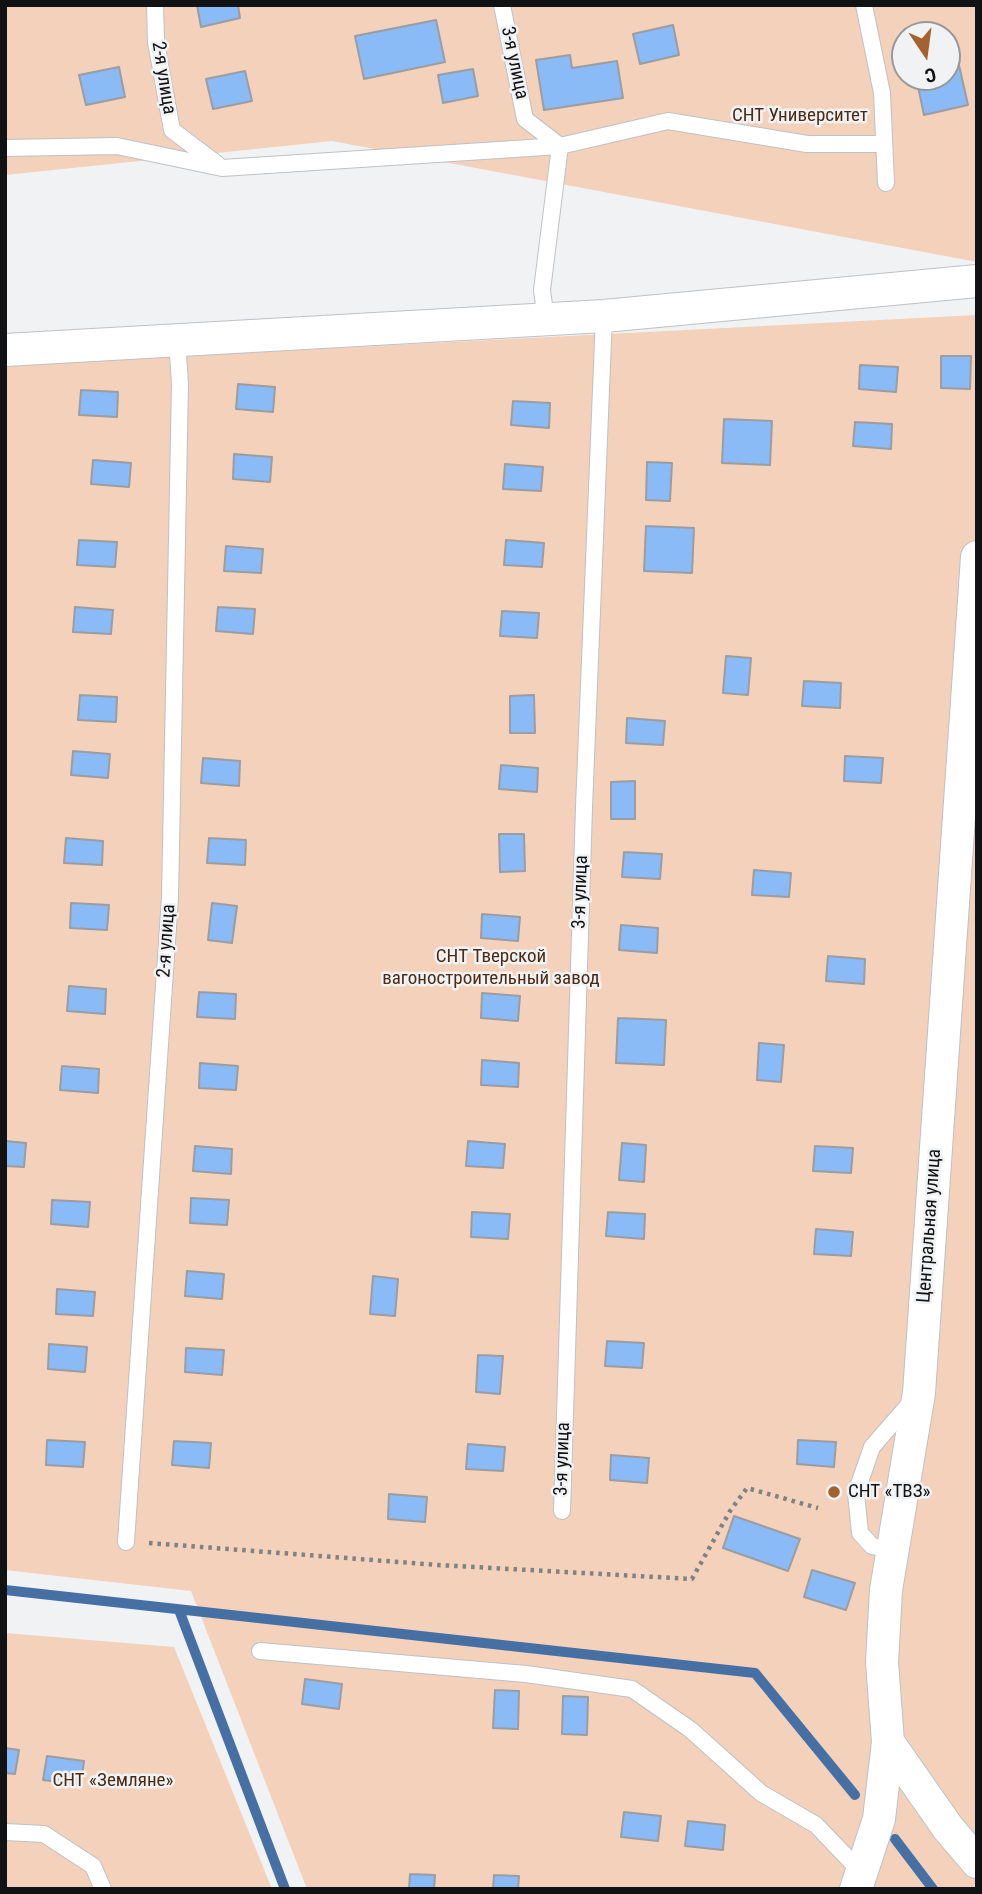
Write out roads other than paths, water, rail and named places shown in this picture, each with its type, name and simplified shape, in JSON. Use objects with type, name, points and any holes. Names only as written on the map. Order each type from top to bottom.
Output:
[{"type":"street","points":[[5,350],[604,316],[977,281]]},
{"type":"street","name":"Центральная улица","points":[[859,1883],[879,1819],[888,1742],[882,1662],[886,1590],[919,1394],[977,557]]},
{"type":"street","points":[[888,1742],[948,1828],[977,1862]]},
{"type":"lane","name":"2-я улица","points":[[155,5],[156,41],[172,130],[222,168]]},
{"type":"lane","name":"3-я улица","points":[[502,5],[525,120],[560,146]]},
{"type":"lane","points":[[864,5],[882,93],[886,183]]},
{"type":"lane","points":[[5,148],[117,146],[222,168],[560,146],[668,121],[807,144],[884,144]]},
{"type":"lane","points":[[547,320],[542,290],[560,146]]},
{"type":"lane","name":"3-я улица","points":[[562,1511],[584,807],[604,316]]},
{"type":"lane","name":"2-я улица","points":[[126,1542],[170,898],[180,384],[177,339]]},
{"type":"lane","points":[[892,1550],[872,1546],[860,1533],[856,1493],[872,1447],[919,1394]]},
{"type":"lane","points":[[260,1651],[526,1674],[632,1689],[691,1730],[761,1793],[816,1825],[859,1883]]},
{"type":"lane","points":[[5,1832],[44,1834],[93,1866],[103,1889]]},
{"type":"waterway","points":[[5,1590],[755,1673],[855,1795]]},
{"type":"waterway","points":[[179,1610],[285,1889]]},
{"type":"waterway","points":[[895,1839],[933,1889]]},
{"type":"place","name":"СНТ «ТВЗ»","points":[[834,1492]]},
{"type":"park label","name":"СНТ Университет","points":[[800,116]]},
{"type":"park label","name":"СНТ Тверской вагоностроительный завод","points":[[491,968]]},
{"type":"park label","name":"СНТ «Земляне»","points":[[113,1781]]}]
